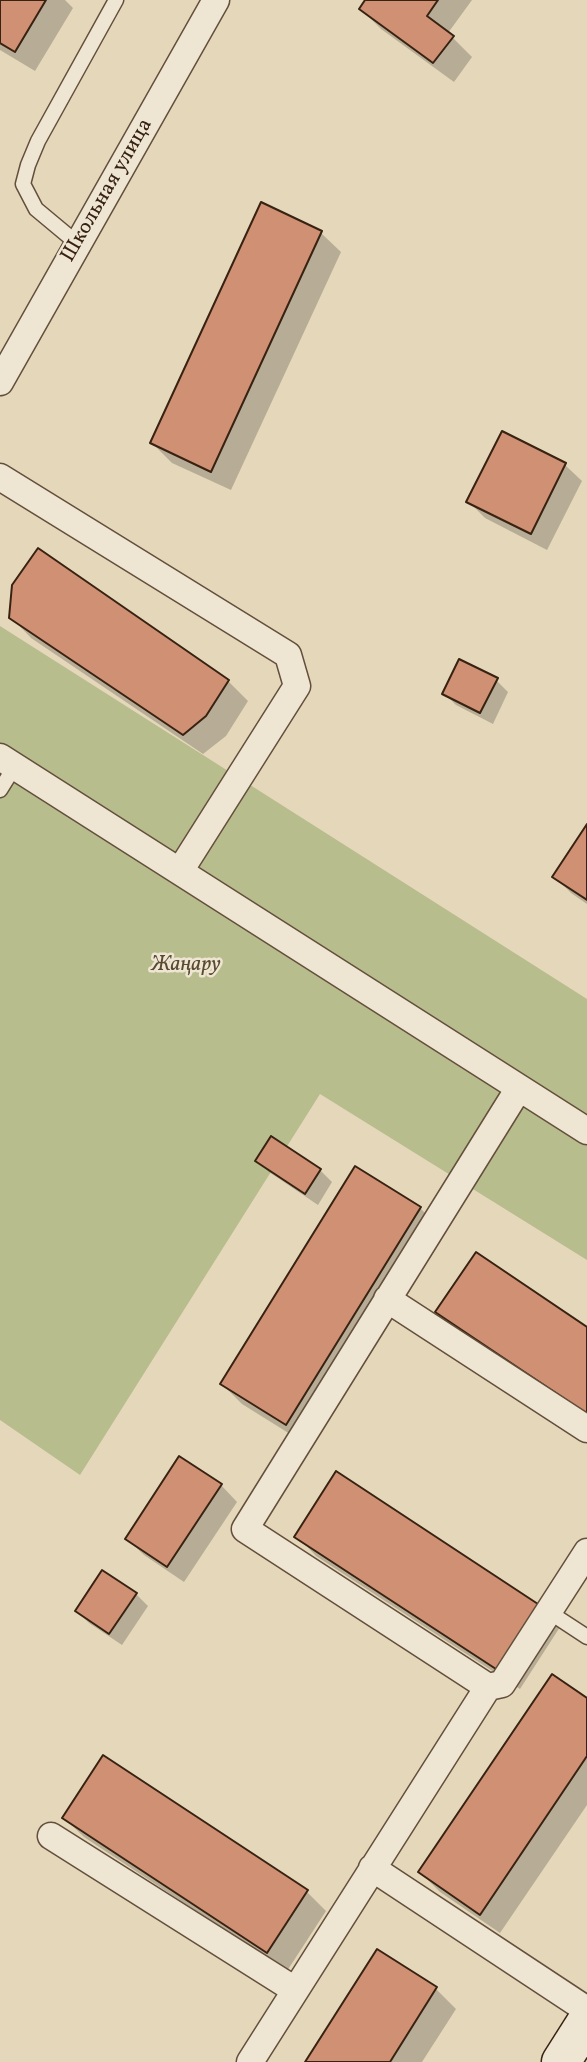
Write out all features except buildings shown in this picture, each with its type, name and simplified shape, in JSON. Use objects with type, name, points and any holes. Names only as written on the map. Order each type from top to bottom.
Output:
[{"type":"street","name":"Школьная улица","points":[[0,382],[216,0]]},
{"type":"street","points":[[0,477],[288,655],[297,686],[180,872]]},
{"type":"street","points":[[8,762],[587,1131]]},
{"type":"street","points":[[519,1088],[245,1529],[488,1687],[502,1685],[587,1552]]},
{"type":"street","points":[[387,1299],[587,1429]]},
{"type":"street","points":[[250,2062],[488,1687]]},
{"type":"street","points":[[51,1836],[295,1990]]},
{"type":"street","points":[[372,1868],[587,2010]]},
{"type":"street","points":[[561,2062],[587,2021]]},
{"type":"lane","points":[[78,243],[36,209],[23,184],[38,141],[116,0]]},
{"type":"lane","points":[[0,790],[8,762]]},
{"type":"lane","points":[[549,1612],[587,1637]]},
{"type":"green space","name":"Жаңару","points":[[0,626],[587,999],[587,1260],[320,1094],[80,1475],[0,1420]]}]
